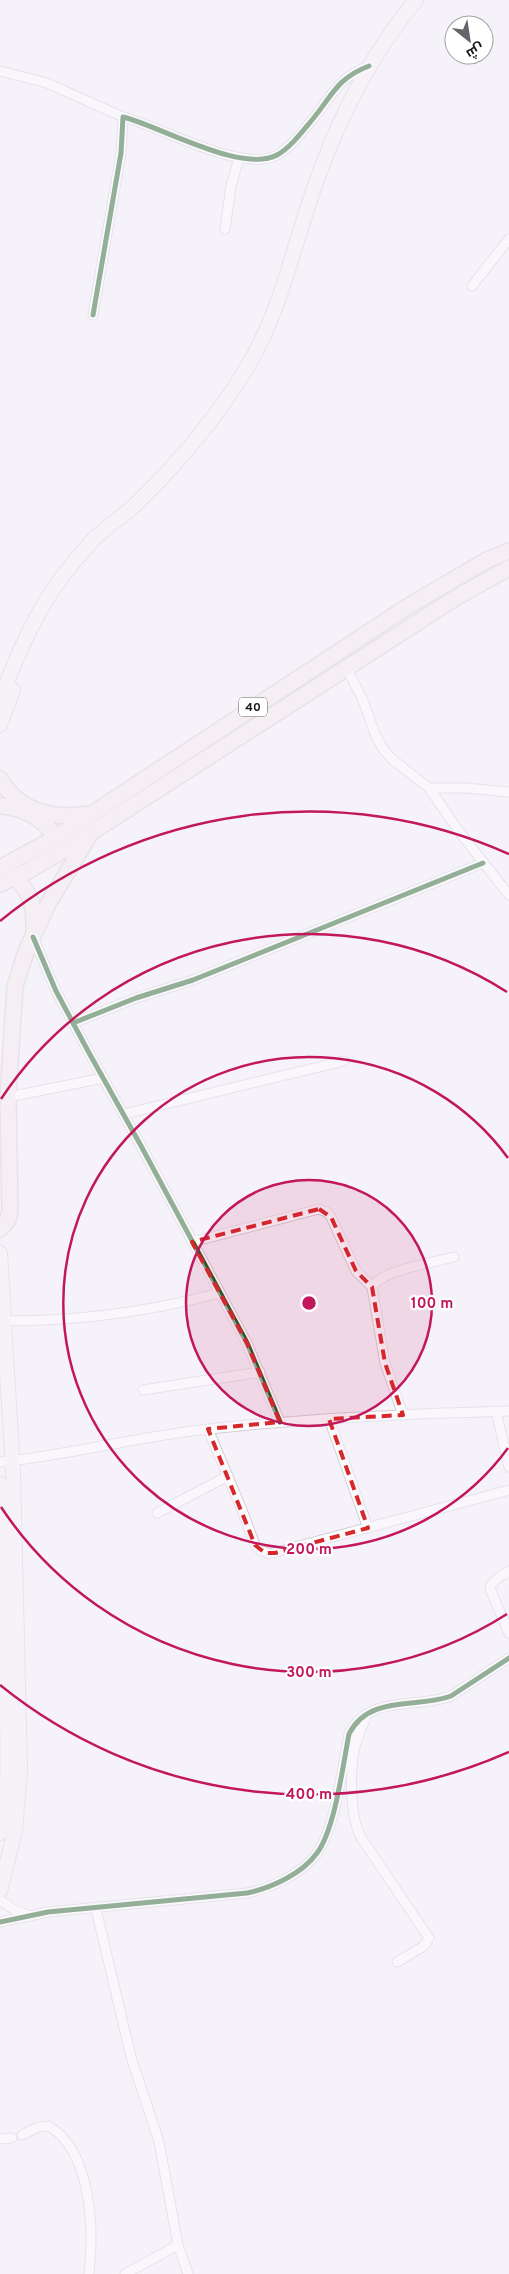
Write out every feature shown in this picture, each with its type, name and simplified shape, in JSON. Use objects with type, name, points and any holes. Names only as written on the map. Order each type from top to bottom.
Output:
[{"type":"highway","name":"40","points":[[0,868],[55,838],[410,605],[487,560],[509,551]]},
{"type":"highway","name":"40","points":[[0,884],[16,877],[92,832],[419,621],[465,592],[509,568]]},
{"type":"highway","points":[[410,605],[419,621]]},
{"type":"highway","points":[[0,779],[14,798],[41,812],[64,817],[92,814]]},
{"type":"highway","points":[[0,806],[25,812],[43,820],[55,838]]},
{"type":"highway","points":[[0,1229],[8,1220],[10,1210],[8,1097],[15,986],[33,937],[48,904],[92,832]]},
{"type":"highway","points":[[16,877],[28,892],[32,901],[34,916],[33,937]]},
{"type":"main road","points":[[0,699],[30,641],[49,597],[63,576],[91,543],[142,498],[198,436],[243,374],[273,318],[320,170],[340,123],[369,66],[395,25],[416,0]]},
{"type":"main road","points":[[0,725],[30,641]]},
{"type":"main road","points":[[0,1253],[5,1321],[6,1461],[17,1628],[9,1786],[0,1833]]},
{"type":"main road","points":[[0,1484],[7,1654],[9,1786],[14,1831],[0,1891]]},
{"type":"street","points":[[0,70],[47,83],[123,117],[146,124],[186,141],[239,158],[254,160],[269,158],[280,153],[302,131],[343,79],[369,66]]},
{"type":"street","points":[[93,315],[121,153],[123,117]]},
{"type":"street","points":[[225,229],[239,158]]},
{"type":"street","points":[[472,286],[509,239]]},
{"type":"street","points":[[347,669],[363,700],[375,734],[383,749],[392,759],[428,788],[482,863],[509,896]]},
{"type":"street","points":[[428,788],[466,788],[509,792]]},
{"type":"street","points":[[73,1023],[136,998],[193,980],[482,863]]},
{"type":"street","points":[[33,937],[56,991],[124,1114],[260,1372],[280,1422]]},
{"type":"street","points":[[124,1114],[344,1061]]},
{"type":"street","points":[[8,1097],[103,1078]]},
{"type":"street","points":[[192,1242],[318,1208],[327,1212],[356,1272],[372,1286],[385,1363],[403,1416]]},
{"type":"street","points":[[372,1286],[388,1275],[454,1257]]},
{"type":"street","points":[[5,1321],[49,1321],[106,1316],[219,1293]]},
{"type":"street","points":[[143,1390],[260,1372]]},
{"type":"street","points":[[6,1461],[54,1456],[208,1429],[330,1419],[509,1411]]},
{"type":"street","points":[[496,1412],[509,1467]]},
{"type":"street","points":[[330,1419],[368,1528]]},
{"type":"street","points":[[208,1429],[255,1545],[265,1553],[284,1551],[509,1490]]},
{"type":"street","points":[[157,1513],[228,1476]]},
{"type":"street","points":[[509,1571],[490,1585],[490,1590],[509,1633]]},
{"type":"street","points":[[0,1922],[56,1912],[256,1891],[301,1869],[314,1857],[324,1840],[350,1734],[359,1719],[387,1705],[446,1698],[476,1681],[509,1658]]},
{"type":"street","points":[[367,1714],[354,1754],[352,1808],[355,1827],[429,1938],[424,1946],[397,1962]]},
{"type":"street","points":[[0,1900],[12,1909],[30,1916]]},
{"type":"street","points":[[96,1909],[131,2057],[159,2142],[178,2245],[188,2274]]},
{"type":"street","points":[[22,2135],[38,2127],[49,2126],[64,2139],[79,2163],[83,2174],[89,2208],[89,2274]]},
{"type":"street","points":[[0,2139],[12,2138]]},
{"type":"street","points":[[126,2274],[178,2245]]},
{"type":"highlighted area","points":[[319,1209],[331,1217],[356,1271],[372,1287],[385,1363],[403,1415],[329,1419],[368,1528],[275,1553],[265,1553],[255,1545],[208,1429],[280,1422],[247,1343],[192,1242]]},
{"type":"cycle path","points":[[93,315],[121,153],[123,117],[223,154],[262,159],[277,155],[287,148],[304,130],[336,88],[349,76],[369,66]]},
{"type":"cycle path","points":[[73,1023],[136,998],[193,980],[483,863]]},
{"type":"cycle path","points":[[33,937],[56,991],[247,1343],[280,1422]]},
{"type":"cycle path","points":[[0,1922],[48,1912],[247,1893],[276,1884],[295,1874],[311,1861],[323,1842],[333,1813],[349,1734],[358,1721],[369,1713],[381,1708],[438,1700],[451,1696],[509,1658]]}]
